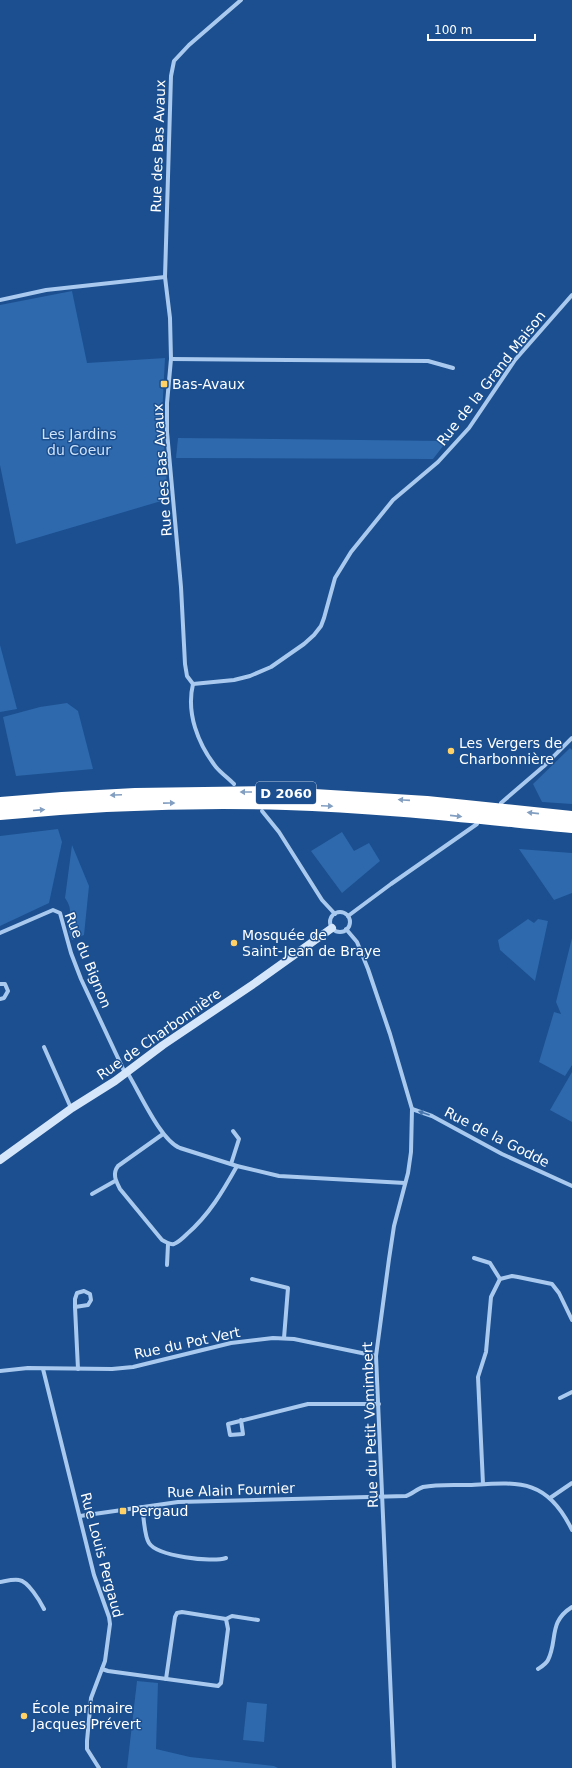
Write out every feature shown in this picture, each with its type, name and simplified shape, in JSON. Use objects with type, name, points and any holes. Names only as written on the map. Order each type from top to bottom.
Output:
[{"type":"highway","name":"D 2060","points":[[0,803],[135,794],[266,792],[427,802],[572,817]]},
{"type":"highway","name":"D 2060","points":[[0,814],[61,808],[154,804],[286,804],[418,812],[572,827]]},
{"type":"street","name":"Rue des Bas Avaux","points":[[193,684],[188,676],[185,664],[181,587],[167,432],[167,403],[171,359],[170,318],[165,277],[171,76],[174,62],[189,45],[241,0]]},
{"type":"street","points":[[0,300],[46,290],[165,277]]},
{"type":"street","name":"Rue de la Grand Maison","points":[[193,684],[234,680],[250,676],[271,667],[304,644],[314,635],[321,626],[336,578],[351,552],[393,500],[438,462],[469,428],[515,360],[572,295]]},
{"type":"street","points":[[171,359],[428,361],[453,368]]},
{"type":"street","points":[[193,684],[190,697],[191,715],[202,745],[217,768],[234,784]]},
{"type":"street","points":[[501,803],[544,766],[572,738]]},
{"type":"street","points":[[262,811],[279,832],[322,900],[335,914]]},
{"type":"street","points":[[348,916],[477,824]]},
{"type":"street","name":"Rue du Bignon","points":[[0,933],[53,910],[60,913],[71,953],[81,979],[126,1072],[163,1134],[175,1146],[237,1166],[279,1176],[405,1184]]},
{"type":"street","points":[[344,913],[348,916],[350,925],[346,929],[341,932],[332,928],[331,918],[335,914],[344,913]]},
{"type":"street","name":"Rue de Charbonnière","points":[[0,1160],[72,1108],[255,983],[332,928]]},
{"type":"street","name":"Rue du Petit Vomimbert","points":[[346,929],[357,942],[368,969],[390,1034],[412,1109],[411,1152],[405,1184],[394,1226],[376,1356],[394,1768]]},
{"type":"street","points":[[0,984],[5,984],[8,991],[4,998],[0,999]]},
{"type":"street","points":[[44,1047],[72,1108]]},
{"type":"street","name":"Rue de la Godde","points":[[412,1109],[432,1116],[502,1154],[572,1186]]},
{"type":"street","points":[[231,1164],[239,1139],[233,1131]]},
{"type":"street","points":[[163,1134],[118,1166],[115,1170],[115,1181],[162,1240],[168,1244],[174,1244],[181,1240],[202,1220],[220,1196],[237,1166]]},
{"type":"street","points":[[92,1194],[115,1181]]},
{"type":"street","points":[[167,1265],[168,1244]]},
{"type":"street","points":[[474,1258],[490,1263],[500,1279]]},
{"type":"street","points":[[483,1484],[478,1377],[486,1352],[491,1297],[500,1279],[512,1276],[552,1284],[559,1293],[572,1320]]},
{"type":"street","points":[[252,1279],[288,1288],[284,1338]]},
{"type":"street","points":[[76,1307],[88,1305],[91,1300],[90,1294],[84,1291],[77,1293],[75,1299],[78,1369]]},
{"type":"street","name":"Rue du Pot Vert","points":[[0,1371],[133,1367],[231,1343],[273,1338],[294,1339],[376,1356]]},
{"type":"street","name":"Rue Louis Pergaud","points":[[43,1369],[94,1575],[109,1617],[110,1624],[105,1661],[91,1698],[87,1741],[87,1749],[99,1768]]},
{"type":"street","points":[[560,1398],[572,1392]]},
{"type":"street","points":[[242,1420],[243,1434],[230,1435],[228,1424],[242,1420],[308,1404],[379,1404]]},
{"type":"street","name":"Rue Alain Fournier","points":[[80,1516],[178,1502],[406,1496],[424,1487],[483,1484],[519,1483],[531,1486],[550,1498]]},
{"type":"street","points":[[572,1483],[550,1498],[572,1530]]},
{"type":"street","points":[[142,1507],[148,1542],[156,1550],[174,1555],[218,1561],[226,1558]]},
{"type":"street","points":[[0,1582],[18,1579],[24,1581],[40,1601],[44,1609]]},
{"type":"street","points":[[538,1669],[547,1661],[558,1621],[565,1612],[572,1607]]},
{"type":"street","points":[[166,1679],[175,1617],[177,1613],[182,1612],[226,1619],[232,1616],[258,1620]]},
{"type":"street","points":[[102,1669],[218,1686],[220,1684],[228,1630],[226,1619]]},
{"type":"green space","name":"Les Jardins du Coeur","points":[[72,291],[87,363],[165,358],[162,416],[168,499],[16,544],[0,465],[0,305]]},
{"type":"green space","points":[[178,438],[447,441],[433,459],[176,458]]},
{"type":"green space","points":[[0,645],[17,709],[0,712]]},
{"type":"green space","points":[[67,703],[78,711],[93,769],[16,776],[3,717],[40,707]]},
{"type":"green space","points":[[570,748],[572,750],[572,804],[542,802],[533,784]]},
{"type":"green space","points":[[58,829],[62,842],[49,903],[0,926],[0,836]]},
{"type":"green space","points":[[342,832],[354,851],[369,843],[380,861],[342,893],[311,851]]},
{"type":"green space","points":[[72,845],[89,886],[84,935],[72,940],[68,930],[70,909],[65,898]]},
{"type":"green space","points":[[519,849],[572,853],[572,893],[554,900]]},
{"type":"green space","points":[[528,919],[534,923],[538,919],[548,921],[535,981],[500,950],[498,940]]},
{"type":"green space","points":[[572,938],[572,1065],[565,1076],[539,1062],[554,1012],[561,1014],[556,1002]]},
{"type":"green space","points":[[572,1072],[572,1122],[550,1110]]},
{"type":"green space","points":[[137,1681],[158,1683],[156,1749],[190,1757],[274,1766],[278,1768],[127,1768]]},
{"type":"green space","points":[[247,1702],[267,1704],[264,1742],[243,1740]]},
{"type":"place","name":"Bas-Avaux","points":[[164,384]]},
{"type":"place","name":"Les Vergers de Charbonnière","points":[[451,751]]},
{"type":"place","name":"Mosquée de Saint-Jean de Braye","points":[[234,943]]},
{"type":"place","name":"Pergaud","points":[[123,1511]]},
{"type":"place","name":"École primaire Jacques Prévert","points":[[24,1716]]}]
